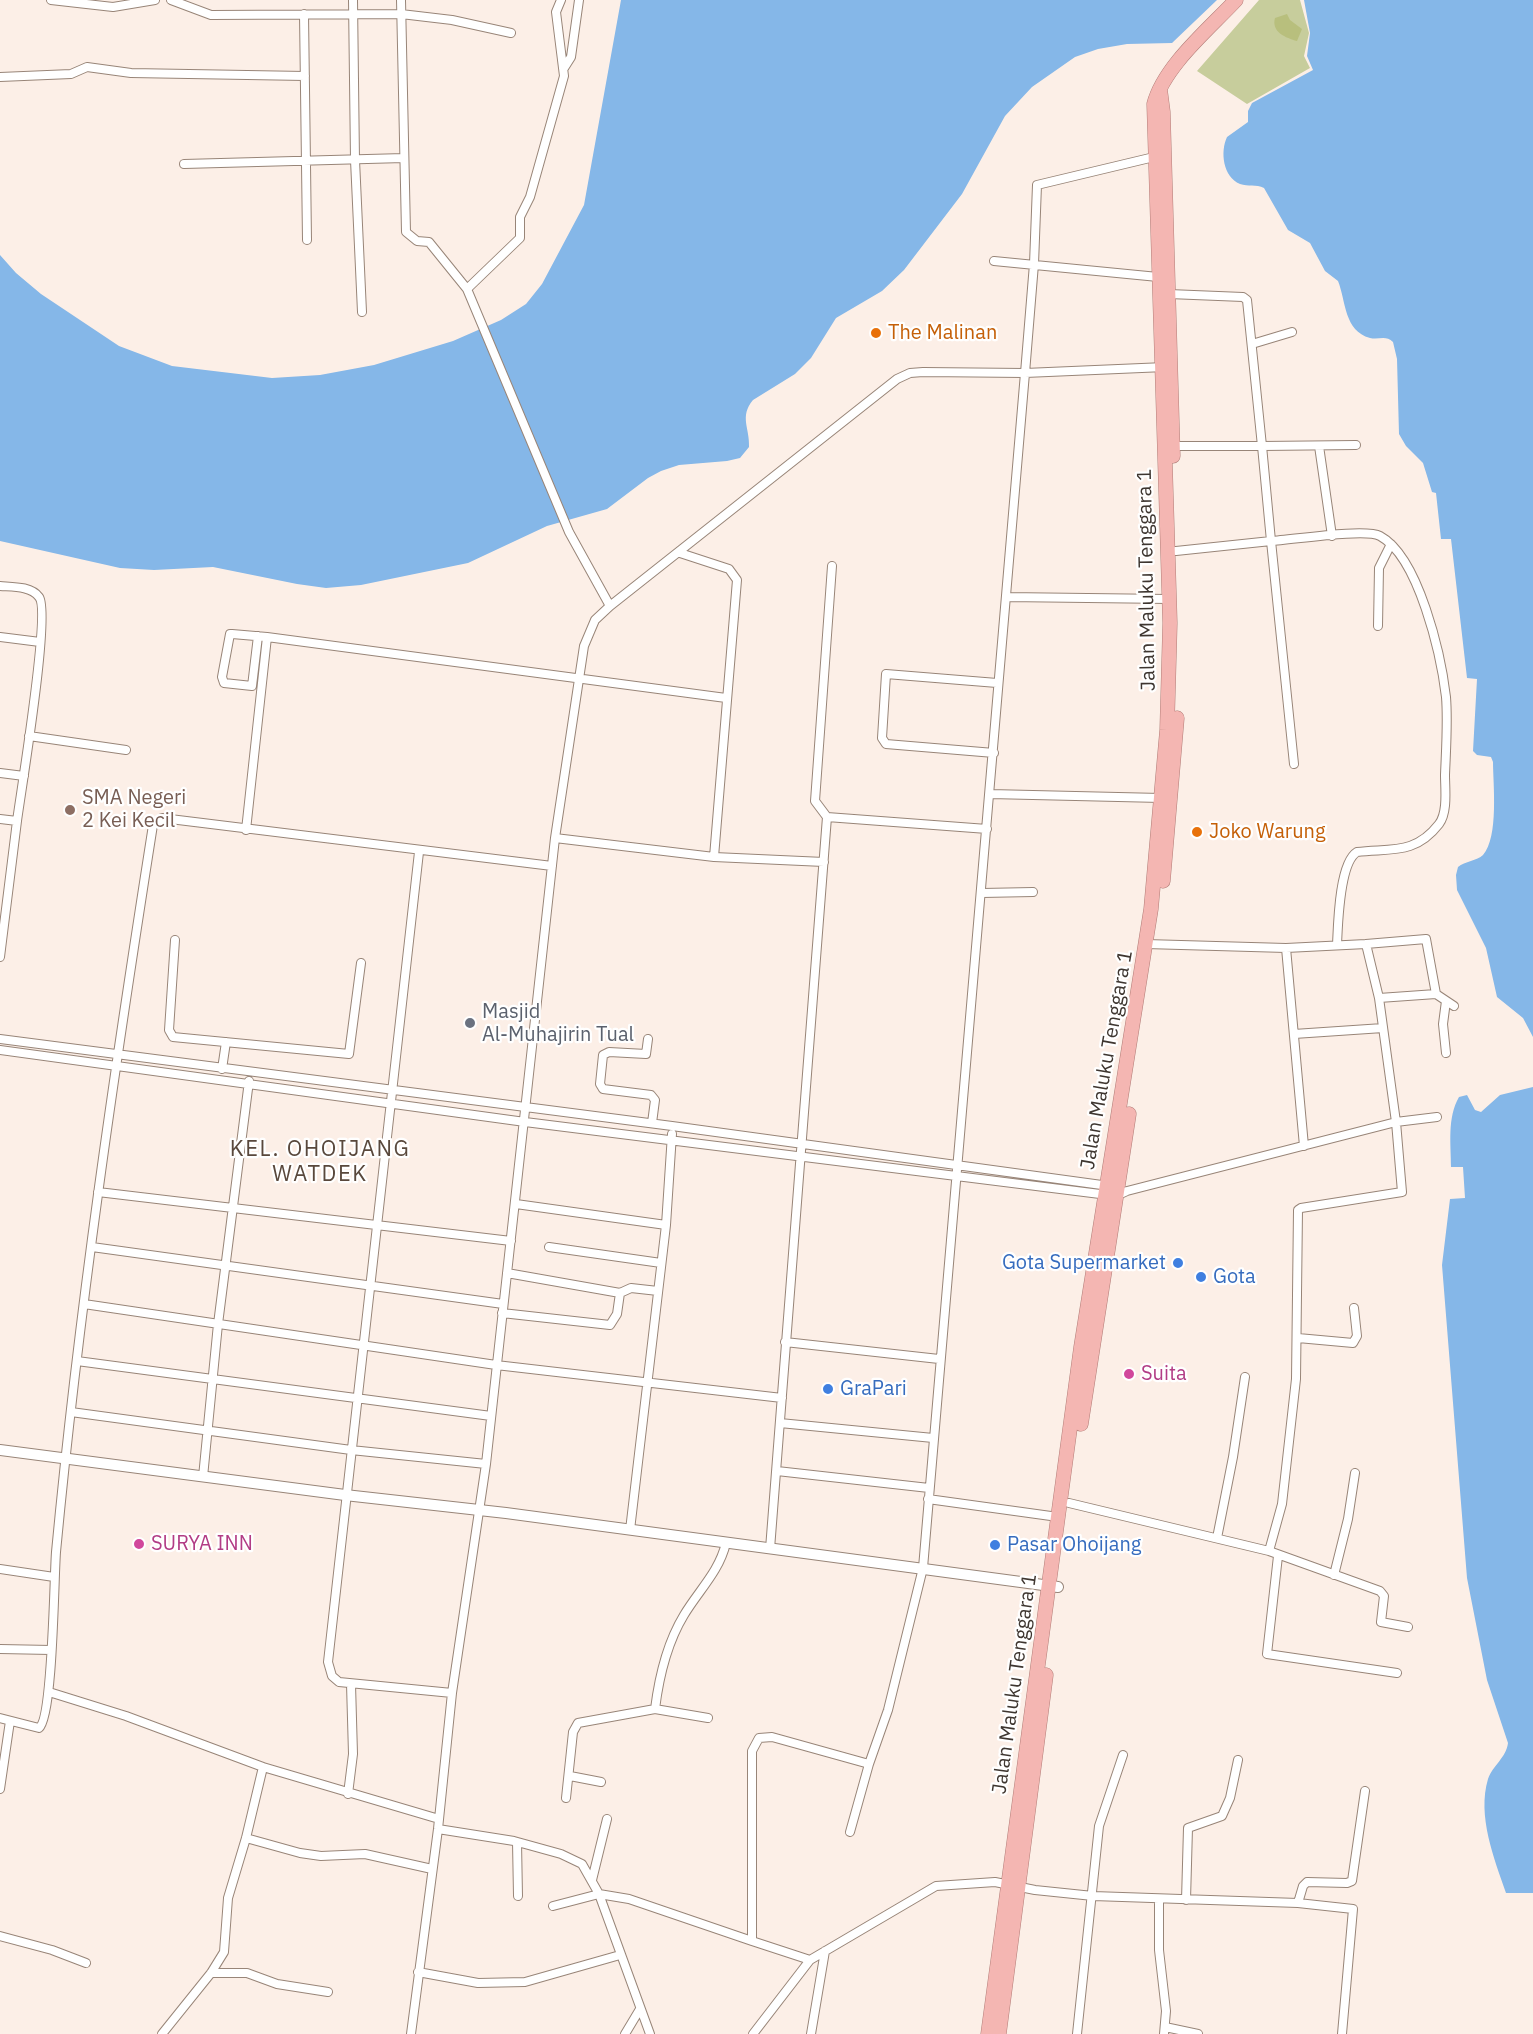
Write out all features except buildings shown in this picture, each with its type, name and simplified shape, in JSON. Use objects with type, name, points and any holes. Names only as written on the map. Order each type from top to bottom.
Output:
[{"type":"highway","points":[[1159,87],[1236,0]]},
{"type":"highway","name":"Jalan Maluku Tenggara 1","points":[[988,2034],[1012,1885],[1053,1586],[1069,1503],[1174,764],[1179,642],[1173,446],[1158,277],[1154,104],[1159,87]]},
{"type":"highway","name":"Jalan Maluku Tenggara 1","points":[[1150,945],[1169,683],[1166,367],[1169,294],[1163,112],[1159,87]]},
{"type":"highway","name":"Jalan Maluku Tenggara 1","points":[[1053,1586],[1058,1517],[1114,1191]]},
{"type":"highway","name":"Jalan Maluku Tenggara 1","points":[[999,2034],[1012,1885]]},
{"type":"street","points":[[51,0],[120,7],[155,0]]},
{"type":"street","points":[[171,0],[211,15],[401,14],[452,20],[511,33]]},
{"type":"street","points":[[353,0],[362,312]]},
{"type":"street","points":[[401,0],[406,232],[417,241],[429,242],[467,289],[569,532],[610,606]]},
{"type":"street","points":[[561,0],[556,12],[564,68]]},
{"type":"street","points":[[467,289],[520,238],[520,218],[530,197],[564,68],[571,57],[579,0]]},
{"type":"street","points":[[304,14],[307,240]]},
{"type":"street","points":[[0,77],[71,74],[87,67],[131,74],[305,76]]},
{"type":"street","points":[[850,1832],[869,1764],[888,1710],[923,1568],[939,1359],[958,1176],[994,753],[997,683],[1034,264],[1038,183],[1154,157]]},
{"type":"street","points":[[184,164],[404,158]]},
{"type":"street","points":[[994,261],[1158,277]]},
{"type":"street","points":[[1169,294],[1245,298],[1252,344],[1294,764]]},
{"type":"street","points":[[1252,344],[1292,332]]},
{"type":"street","points":[[411,2034],[438,1830],[452,1694],[486,1464],[555,838],[578,677],[590,628],[610,606],[903,376],[923,372],[1025,373],[1166,367]]},
{"type":"street","points":[[1173,446],[1356,445]]},
{"type":"street","points":[[1318,446],[1332,536]]},
{"type":"street","points":[[1176,551],[1370,533],[1391,544],[1407,563],[1420,590],[1445,694],[1443,817],[1432,833],[1411,847],[1366,850],[1352,854],[1346,869],[1337,945]]},
{"type":"street","points":[[1378,626],[1379,568],[1391,544]]},
{"type":"street","points":[[680,553],[729,569],[737,580],[714,857]]},
{"type":"street","points":[[770,1549],[827,817],[815,801],[832,566]]},
{"type":"street","points":[[0,586],[32,590],[41,599],[40,642],[24,776],[3,897],[0,957]]},
{"type":"street","points":[[1006,597],[1169,599]]},
{"type":"street","points":[[263,637],[252,686],[224,683],[230,634],[263,637],[578,677],[726,698]]},
{"type":"street","points":[[246,830],[263,637]]},
{"type":"street","points":[[0,638],[40,642]]},
{"type":"street","points":[[994,753],[886,744],[882,738],[886,674],[997,683]]},
{"type":"street","points":[[29,736],[126,750]]},
{"type":"street","points":[[0,773],[24,776]]},
{"type":"street","points":[[990,794],[1161,798]]},
{"type":"street","points":[[827,817],[987,829]]},
{"type":"street","points":[[0,1718],[42,1727],[49,1692],[54,1577],[77,1361],[98,1192],[153,825],[162,818],[419,852],[552,866]]},
{"type":"street","points":[[0,819],[16,820]]},
{"type":"street","points":[[555,838],[714,857],[824,862]]},
{"type":"street","points":[[419,852],[328,1662],[335,1681],[452,1694]]},
{"type":"street","points":[[982,893],[1034,892]]},
{"type":"street","points":[[1150,945],[1286,948],[1426,939],[1436,994]]},
{"type":"street","points":[[175,940],[169,1035],[349,1054],[361,963]]},
{"type":"street","points":[[1269,1551],[1285,1486],[1298,1338],[1298,1210],[1402,1192],[1396,1122],[1379,998],[1366,944]]},
{"type":"street","points":[[1286,948],[1304,1146]]},
{"type":"street","points":[[1379,998],[1436,994],[1454,1006]]},
{"type":"street","points":[[1446,1001],[1443,1024],[1446,1053]]},
{"type":"street","points":[[1294,1034],[1383,1028]]},
{"type":"street","points":[[0,1039],[652,1123],[958,1166],[1114,1191]]},
{"type":"street","points":[[648,1039],[646,1054],[609,1052],[603,1055],[600,1084],[603,1089],[651,1095],[655,1100],[652,1123]]},
{"type":"street","points":[[222,1069],[226,1042]]},
{"type":"street","points":[[0,1050],[525,1122],[958,1176],[1114,1191],[1396,1122],[1437,1117]]},
{"type":"street","points":[[202,1477],[218,1324],[250,1072]]},
{"type":"street","points":[[630,1530],[666,1225],[672,1126]]},
{"type":"street","points":[[98,1192],[233,1210],[511,1241]]},
{"type":"street","points":[[516,1204],[666,1225]]},
{"type":"street","points":[[92,1247],[226,1265],[610,1325],[617,1314],[620,1293]]},
{"type":"street","points":[[549,1247],[661,1263]]},
{"type":"street","points":[[507,1273],[620,1293],[631,1288],[658,1291]]},
{"type":"street","points":[[84,1304],[496,1365],[782,1398]]},
{"type":"street","points":[[1298,1338],[1353,1343],[1357,1336],[1354,1308]]},
{"type":"street","points":[[785,1342],[939,1359]]},
{"type":"street","points":[[77,1361],[491,1416]]},
{"type":"street","points":[[1217,1538],[1233,1457],[1245,1377]]},
{"type":"street","points":[[71,1412],[351,1450],[486,1464]]},
{"type":"street","points":[[780,1423],[933,1438]]},
{"type":"street","points":[[0,1450],[479,1510],[1053,1586]]},
{"type":"street","points":[[777,1471],[929,1488]]},
{"type":"street","points":[[1334,1575],[1348,1519],[1355,1473]]},
{"type":"street","points":[[928,1499],[1058,1517]]},
{"type":"street","points":[[1069,1503],[1269,1551],[1382,1592],[1384,1596],[1381,1622],[1408,1627]]},
{"type":"street","points":[[655,1709],[662,1671],[678,1625],[722,1561],[726,1543]]},
{"type":"street","points":[[1278,1556],[1267,1654],[1397,1673]]},
{"type":"street","points":[[0,1569],[54,1577]]},
{"type":"street","points":[[0,1649],[51,1650]]},
{"type":"street","points":[[348,1794],[353,1754],[351,1684]]},
{"type":"street","points":[[49,1692],[126,1716],[263,1767],[348,1794],[439,1819]]},
{"type":"street","points":[[566,1798],[576,1725],[655,1709],[708,1718]]},
{"type":"street","points":[[0,1789],[10,1721]]},
{"type":"street","points":[[752,1941],[751,1769],[755,1743],[759,1738],[772,1737],[869,1764]]},
{"type":"street","points":[[1077,2034],[1100,1826],[1123,1755]]},
{"type":"street","points":[[1186,1900],[1188,1828],[1222,1816],[1230,1798],[1238,1760]]},
{"type":"street","points":[[162,2034],[211,1973],[222,1955],[228,1898],[246,1838],[263,1767]]},
{"type":"street","points":[[570,1776],[601,1782]]},
{"type":"street","points":[[1298,1903],[1303,1886],[1307,1882],[1347,1883],[1352,1881],[1365,1791]]},
{"type":"street","points":[[592,1880],[607,1819]]},
{"type":"street","points":[[438,1830],[517,1842],[582,1864],[599,1894],[650,2034]]},
{"type":"street","points":[[246,1838],[300,1853],[321,1856],[365,1854],[432,1869]]},
{"type":"street","points":[[517,1842],[518,1896]]},
{"type":"street","points":[[753,2034],[810,1960],[936,1886],[984,1882],[1093,1896],[1298,1903],[1353,1909],[1342,2034]]},
{"type":"street","points":[[553,1906],[599,1894],[656,1906],[810,1960]]},
{"type":"street","points":[[1159,1899],[1164,2031],[1198,2034]]},
{"type":"street","points":[[0,1936],[52,1950],[86,1964]]},
{"type":"street","points":[[811,2034],[825,1951]]},
{"type":"street","points":[[222,1955],[236,1971]]},
{"type":"street","points":[[418,1972],[478,1983],[525,1982],[620,1955]]},
{"type":"street","points":[[211,1973],[236,1971],[277,1984],[328,1992]]},
{"type":"street","points":[[625,2034],[640,2009]]},
{"type":"green space","points":[[1259,0],[1300,0],[1309,33],[1304,56],[1310,68],[1247,104],[1197,71]]},
{"type":"green space","points":[[1287,14],[1290,20],[1302,29],[1297,41],[1284,36],[1275,27],[1275,18]]},
{"type":"water","points":[[621,0],[1217,0],[1172,43],[1127,44],[1098,49],[1075,57],[1032,87],[1005,116],[962,194],[904,270],[882,291],[836,318],[811,358],[795,374],[753,400],[746,417],[749,447],[740,458],[679,465],[661,471],[607,509],[547,526],[468,563],[361,585],[326,588],[213,567],[154,570],[120,568],[0,541],[0,255],[16,273],[41,294],[119,346],[172,366],[272,378],[320,375],[374,365],[453,341],[501,320],[526,304],[542,284],[584,205]]},
{"type":"water","points":[[1304,0],[1533,0],[1533,1037],[1523,1018],[1497,997],[1486,948],[1457,890],[1458,867],[1478,859],[1488,847],[1494,810],[1493,762],[1491,757],[1477,755],[1473,751],[1477,679],[1467,678],[1451,539],[1441,539],[1436,493],[1432,492],[1423,463],[1406,446],[1399,434],[1397,359],[1393,342],[1385,338],[1370,338],[1355,329],[1347,314],[1338,281],[1325,271],[1310,243],[1288,230],[1264,188],[1243,185],[1234,181],[1224,164],[1227,137],[1248,122],[1248,111],[1252,103],[1313,70],[1307,56],[1310,33]]},
{"type":"water","points":[[1533,1087],[1533,1893],[1506,1893],[1488,1837],[1484,1808],[1488,1779],[1505,1753],[1508,1743],[1487,1680],[1467,1578],[1442,1265],[1450,1199],[1465,1198],[1463,1167],[1451,1167],[1451,1122],[1459,1097],[1467,1095],[1475,1110],[1481,1112],[1500,1095]]},
{"type":"place","name":"The Malinan","points":[[876,333]]},
{"type":"place","name":"SMA Negeri 2 Kei Kecil","points":[[70,810]]},
{"type":"place","name":"Joko Warung","points":[[1197,832]]},
{"type":"place","name":"Masjid Al-Muhajirin Tual","points":[[470,1023]]},
{"type":"place","name":"Gota Supermarket","points":[[1178,1263]]},
{"type":"place","name":"Gota","points":[[1201,1277]]},
{"type":"place","name":"Suita","points":[[1129,1374]]},
{"type":"place","name":"GraPari","points":[[828,1389]]},
{"type":"place","name":"SURYA INN","points":[[139,1544]]},
{"type":"place","name":"Pasar Ohoijang","points":[[995,1545]]},
{"type":"district","name":"KEL. OHOIJANG WATDEK","points":[[320,1162]]}]
